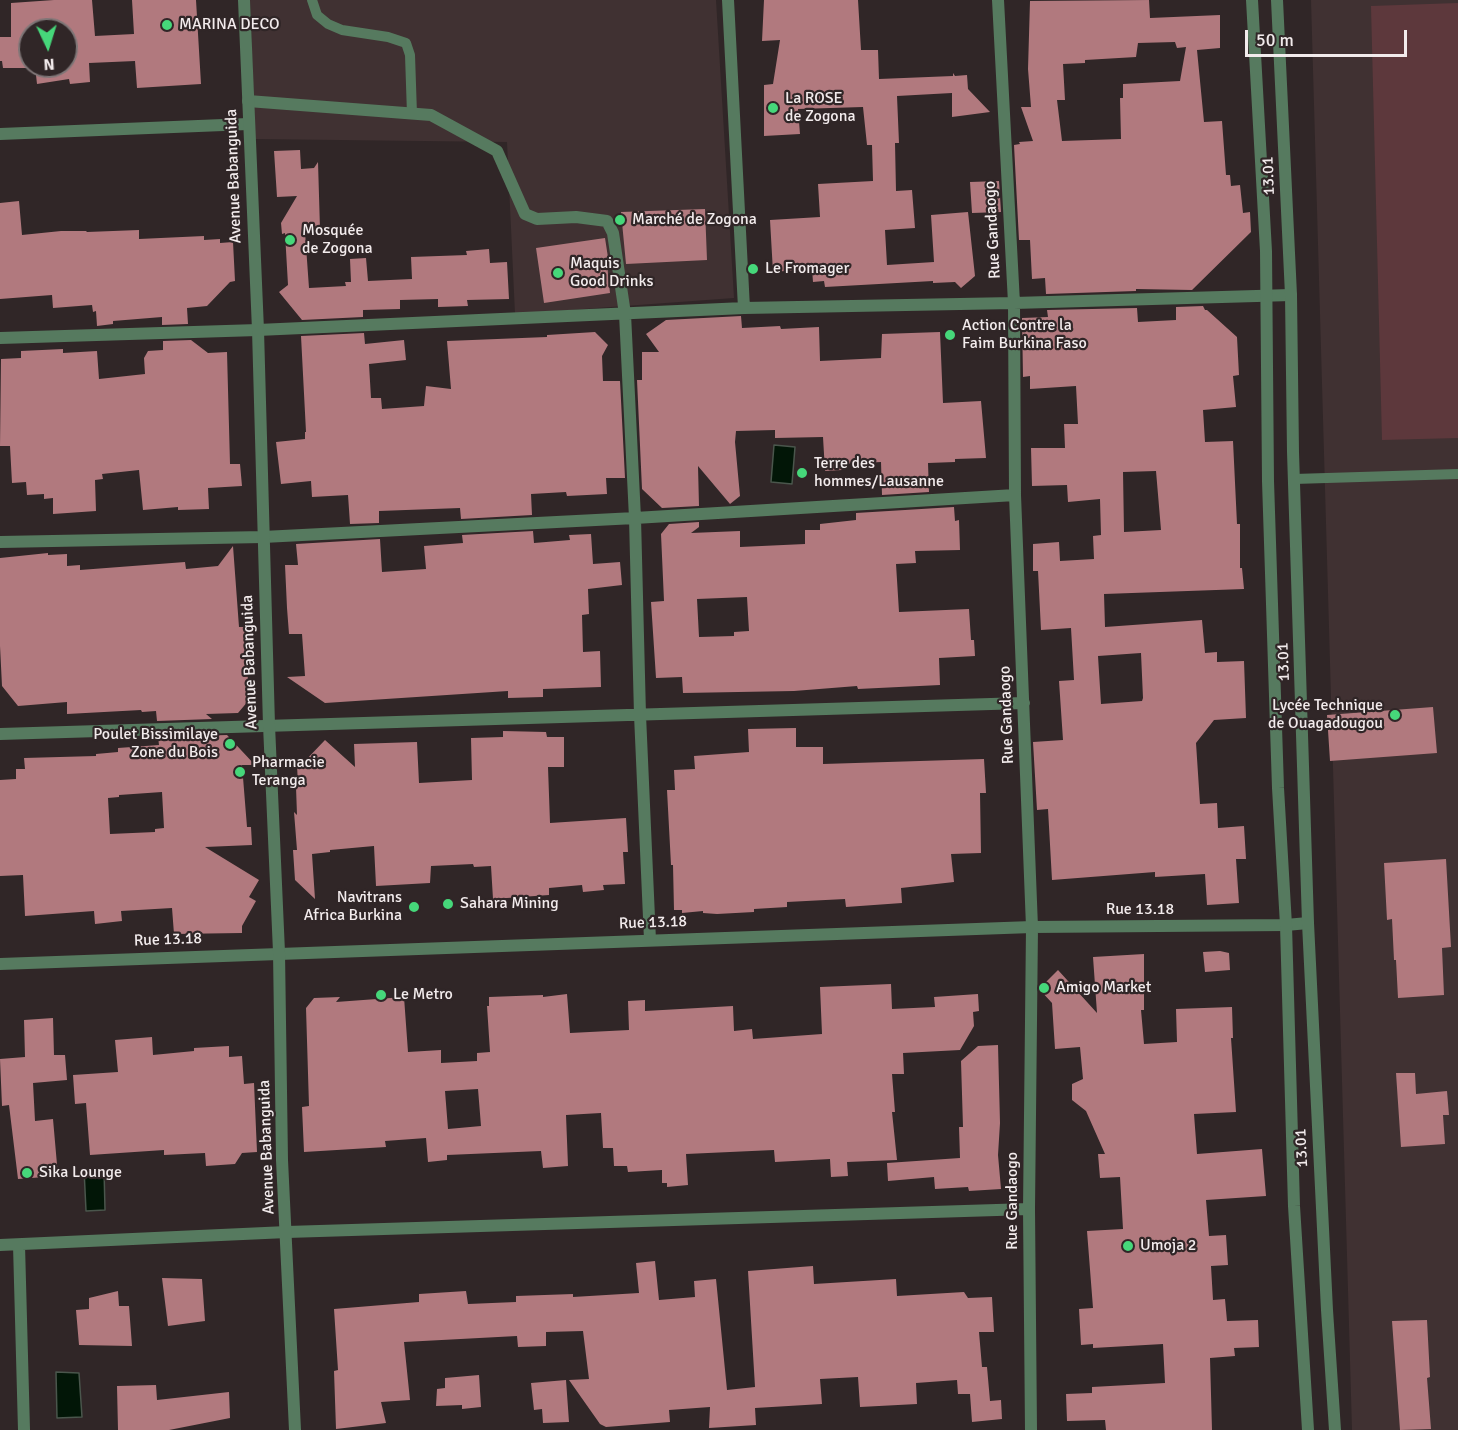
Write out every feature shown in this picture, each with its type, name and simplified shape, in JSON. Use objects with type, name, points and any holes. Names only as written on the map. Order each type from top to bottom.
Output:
[{"type":"street","name":"Avenue Babanguida","points":[[244,0],[258,330],[269,725],[279,952],[282,1160],[296,1430]]},
{"type":"street","points":[[728,0],[744,308]]},
{"type":"street","name":"Rue Gandaogo","points":[[998,0],[1014,303],[1015,495],[1032,927],[1029,1209],[1030,1430]]},
{"type":"street","name":"13.01","points":[[1252,0],[1266,251],[1268,481],[1278,788],[1286,925],[1294,1206],[1308,1430]]},
{"type":"street","name":"13.01","points":[[1277,0],[1291,295],[1294,479],[1308,923],[1335,1430]]},
{"type":"street","points":[[248,101],[430,115],[497,151],[525,214],[537,219],[576,217],[608,221],[613,232],[624,314],[650,940]]},
{"type":"street","points":[[0,134],[248,124]]},
{"type":"street","points":[[0,338],[258,330],[744,308],[1291,295]]},
{"type":"street","points":[[0,542],[263,537],[1015,495]]},
{"type":"street","points":[[0,734],[1024,703]]},
{"type":"street","name":"Rue 13.18","points":[[0,964],[279,952],[1032,927],[1308,923]]},
{"type":"street","points":[[0,1245],[287,1232],[1029,1209]]},
{"type":"street","points":[[19,1245],[24,1430]]},
{"type":"lane","points":[[312,0],[317,15],[328,24],[342,30],[388,37],[406,43],[410,55],[412,114]]},
{"type":"lane","points":[[1294,479],[1458,474]]},
{"type":"shaded area","name":"Marché de Zogona","points":[[250,0],[716,0],[734,298],[515,314],[507,142],[255,139]]},
{"type":"shaded area","name":"Lycée Technique de Ouagadougou","points":[[1311,0],[1458,0],[1458,1430],[1352,1430]]},
{"type":"shaded area","points":[[1458,3],[1458,438],[1382,440],[1371,6]]},
{"type":"shaded area","points":[[774,445],[795,447],[792,484],[771,482]]},
{"type":"shaded area","points":[[84,1169],[104,1169],[105,1210],[86,1211]]},
{"type":"shaded area","points":[[56,1372],[79,1373],[82,1417],[57,1418]]},
{"type":"building","points":[[92,0],[95,36],[134,34],[132,0],[196,0],[201,84],[137,88],[135,61],[89,63],[90,82],[70,84],[69,79],[37,84],[36,78],[78,78],[78,18],[18,18],[18,68],[3,68],[2,61],[0,61],[0,37],[11,37],[11,3]]},
{"type":"building","points":[[764,0],[858,0],[861,50],[878,50],[879,79],[953,76],[953,73],[955,76],[967,75],[968,89],[990,112],[952,117],[952,93],[897,96],[899,143],[895,143],[896,191],[912,190],[915,228],[885,230],[887,265],[934,262],[931,215],[968,212],[975,276],[961,288],[955,282],[933,283],[933,281],[825,287],[824,281],[813,282],[812,269],[773,272],[770,220],[820,217],[818,184],[873,181],[872,145],[867,145],[863,107],[798,109],[800,134],[764,136],[764,85],[773,84],[780,40],[762,41]]},
{"type":"building","points":[[1149,0],[1150,18],[1220,15],[1220,48],[1197,50],[1204,122],[1222,121],[1226,175],[1230,175],[1231,186],[1240,185],[1243,213],[1250,212],[1251,232],[1192,290],[1136,289],[1136,291],[1046,294],[1045,278],[1032,279],[1030,240],[1019,240],[1014,145],[1020,144],[1019,142],[1033,141],[1021,107],[1031,107],[1028,69],[1030,1]],"holes":[[[1175,42],[1177,48],[1186,47],[1180,81],[1123,84],[1123,98],[1120,98],[1121,139],[1062,141],[1057,100],[1065,100],[1063,64],[1085,63],[1085,60],[1136,57],[1138,43]]]},
{"type":"building","points":[[300,150],[301,169],[314,168],[318,162],[320,229],[306,229],[305,232],[309,288],[346,286],[345,282],[351,282],[350,259],[366,258],[368,281],[412,279],[411,257],[467,255],[466,251],[489,249],[490,263],[507,262],[509,299],[467,300],[468,306],[438,307],[438,299],[400,300],[400,309],[363,310],[363,317],[302,320],[279,292],[288,285],[285,233],[282,234],[281,223],[297,196],[277,197],[274,151]]},
{"type":"building","points":[[999,181],[1001,212],[972,213],[970,182]]},
{"type":"building","points":[[19,201],[22,235],[61,231],[139,230],[139,239],[204,236],[204,240],[220,239],[220,243],[233,242],[235,281],[230,282],[207,306],[187,308],[188,324],[162,325],[162,317],[113,321],[113,324],[97,326],[96,311],[93,312],[92,305],[53,308],[52,295],[0,299],[0,203]]},
{"type":"building","points":[[705,209],[707,260],[626,264],[621,212]]},
{"type":"building","points":[[605,238],[610,293],[544,303],[536,248]]},
{"type":"building","points":[[1203,306],[1237,337],[1239,375],[1233,376],[1236,407],[1203,410],[1205,442],[1233,441],[1237,524],[1240,524],[1240,568],[1242,568],[1244,589],[1104,594],[1105,627],[1202,620],[1205,653],[1217,652],[1217,662],[1244,661],[1246,718],[1214,720],[1196,743],[1200,804],[1217,803],[1218,828],[1244,826],[1246,859],[1236,859],[1239,903],[1207,905],[1205,874],[1155,877],[1155,872],[1052,880],[1048,809],[1037,810],[1033,742],[1063,740],[1059,681],[1074,680],[1071,628],[1041,630],[1038,571],[1033,571],[1033,544],[1059,542],[1060,561],[1094,559],[1093,536],[1101,535],[1100,499],[1068,502],[1067,485],[1032,486],[1031,448],[1065,448],[1064,424],[1078,424],[1076,386],[1030,389],[1030,376],[1023,377],[1022,318],[1048,317],[1047,310],[1137,308],[1138,322],[1176,320],[1176,307]],"holes":[[[1156,471],[1161,530],[1124,532],[1123,472]],[[1141,653],[1142,701],[1101,704],[1098,656]]]},
{"type":"building","points":[[741,316],[742,328],[819,327],[820,361],[881,358],[882,334],[940,332],[943,403],[981,401],[986,458],[928,463],[929,492],[882,495],[881,462],[842,464],[842,470],[825,471],[823,437],[775,438],[775,430],[736,431],[740,496],[730,504],[698,466],[699,506],[662,508],[642,489],[637,380],[642,380],[642,352],[659,352],[646,334],[666,320]]},
{"type":"building","points":[[595,332],[608,345],[602,356],[603,381],[620,381],[625,478],[606,478],[607,494],[567,496],[566,492],[531,494],[532,515],[461,519],[460,508],[379,511],[379,523],[350,524],[348,495],[312,497],[311,481],[281,484],[276,442],[305,439],[306,432],[301,336],[364,333],[365,344],[404,340],[406,360],[369,364],[371,398],[381,398],[382,409],[424,406],[426,386],[451,389],[447,341],[547,337],[547,335]]},
{"type":"building","points":[[191,340],[208,353],[227,352],[230,464],[240,464],[242,486],[208,488],[209,509],[178,510],[178,507],[143,510],[139,470],[102,474],[103,479],[95,480],[96,511],[53,514],[53,498],[44,499],[44,494],[27,495],[26,482],[12,483],[10,446],[0,446],[1,359],[21,358],[21,351],[63,349],[63,353],[97,351],[99,379],[145,374],[144,358],[148,351],[163,350],[163,341]]},
{"type":"building","points":[[954,507],[955,521],[959,520],[960,550],[915,551],[916,563],[896,564],[899,612],[969,609],[971,640],[974,640],[975,656],[939,658],[940,685],[683,693],[682,677],[656,678],[651,602],[664,601],[661,534],[669,524],[699,522],[699,527],[691,533],[740,531],[740,547],[805,544],[805,530],[820,530],[820,524],[856,520],[856,513]],"holes":[[[747,597],[749,631],[734,632],[734,636],[699,637],[697,599]]]},
{"type":"building","points":[[533,531],[534,543],[570,540],[569,535],[591,534],[593,564],[620,562],[622,585],[588,589],[589,614],[582,615],[583,652],[600,651],[601,687],[543,689],[543,697],[508,698],[508,691],[325,703],[287,677],[305,676],[302,634],[289,634],[287,608],[285,565],[298,565],[296,544],[380,539],[382,572],[426,569],[424,546],[463,543],[462,535]]},
{"type":"building","points":[[233,546],[239,627],[245,627],[249,700],[238,713],[206,714],[212,719],[157,721],[156,711],[67,714],[67,702],[18,706],[2,686],[0,558],[48,553],[48,555],[67,554],[67,566],[80,565],[80,570],[185,562],[186,569],[218,566]]},
{"type":"building","points":[[1433,707],[1437,753],[1330,761],[1327,715]]},
{"type":"building","points":[[796,728],[796,747],[823,747],[823,764],[984,759],[986,793],[980,793],[981,853],[951,854],[954,882],[901,888],[902,903],[846,907],[845,899],[787,902],[787,907],[754,909],[754,912],[717,914],[703,913],[703,911],[682,913],[682,910],[674,910],[667,790],[675,790],[674,770],[695,769],[694,756],[749,752],[748,729]]},
{"type":"building","points":[[503,731],[546,732],[547,737],[564,737],[564,767],[548,767],[550,823],[626,818],[628,852],[623,852],[625,884],[603,885],[604,890],[583,892],[582,885],[549,888],[549,895],[493,899],[491,866],[474,867],[473,864],[431,866],[430,883],[376,886],[374,846],[312,854],[315,899],[295,880],[293,850],[297,850],[294,812],[297,815],[297,764],[303,763],[325,740],[355,767],[354,744],[417,742],[419,783],[472,780],[471,738],[503,737]]},
{"type":"building","points":[[227,735],[255,765],[242,765],[247,827],[251,827],[252,845],[205,847],[259,880],[249,897],[256,901],[242,926],[242,933],[174,934],[172,908],[121,911],[122,921],[95,924],[94,911],[25,916],[23,875],[0,876],[0,780],[16,779],[16,769],[25,769],[24,758],[96,756],[96,754],[118,752],[118,748],[159,745],[158,737]],"holes":[[[162,792],[164,828],[155,829],[155,832],[110,834],[108,798]]]},
{"type":"building","points":[[1446,859],[1451,947],[1442,948],[1444,995],[1398,998],[1392,919],[1387,920],[1384,863]]},
{"type":"building","points":[[1203,952],[1229,953],[1230,970],[1205,972]]},
{"type":"building","points":[[1144,954],[1144,1010],[1141,1010],[1144,1044],[1177,1042],[1176,1009],[1232,1007],[1233,1038],[1231,1038],[1236,1112],[1194,1114],[1197,1154],[1262,1149],[1266,1196],[1206,1200],[1209,1236],[1226,1235],[1228,1265],[1211,1266],[1213,1300],[1225,1299],[1227,1321],[1258,1320],[1259,1347],[1234,1348],[1235,1356],[1210,1358],[1212,1430],[1106,1430],[1105,1420],[1067,1421],[1066,1394],[1092,1393],[1092,1387],[1165,1383],[1163,1344],[1093,1348],[1093,1344],[1081,1345],[1079,1309],[1093,1308],[1087,1231],[1123,1229],[1120,1177],[1100,1178],[1098,1154],[1105,1154],[1086,1111],[1072,1100],[1072,1084],[1083,1079],[1080,1047],[1055,1049],[1052,1003],[1040,988],[1058,970],[1097,1013],[1093,957]]},
{"type":"building","points":[[891,984],[892,1009],[935,1007],[934,997],[978,994],[979,1011],[973,1012],[974,1026],[960,1050],[903,1053],[904,1074],[892,1074],[895,1112],[892,1112],[897,1160],[847,1162],[848,1176],[831,1177],[830,1159],[775,1162],[774,1150],[686,1154],[688,1185],[667,1187],[667,1183],[662,1183],[662,1170],[628,1172],[627,1166],[614,1166],[613,1148],[603,1148],[601,1113],[566,1115],[568,1166],[543,1168],[541,1151],[447,1155],[447,1160],[428,1162],[426,1138],[385,1141],[386,1147],[304,1152],[302,1107],[309,1106],[306,1008],[314,998],[340,997],[336,1002],[404,997],[408,1052],[441,1050],[441,1063],[477,1061],[477,1053],[490,1052],[487,1006],[489,1006],[489,997],[543,995],[543,997],[567,994],[570,1033],[629,1030],[628,1001],[645,1000],[645,1011],[733,1006],[734,1031],[752,1029],[753,1039],[822,1034],[820,987]],"holes":[[[478,1089],[481,1126],[448,1129],[445,1091]]]},
{"type":"building","points":[[53,1018],[54,1055],[65,1055],[67,1080],[33,1083],[35,1121],[53,1119],[58,1176],[18,1179],[9,1105],[2,1106],[0,1059],[25,1057],[24,1020]]},
{"type":"building","points":[[152,1037],[153,1055],[194,1051],[194,1048],[229,1046],[229,1057],[242,1056],[244,1084],[254,1083],[257,1152],[242,1153],[235,1164],[206,1166],[205,1153],[164,1155],[164,1150],[90,1155],[86,1103],[75,1104],[73,1075],[118,1072],[115,1040]]},
{"type":"building","points":[[998,1045],[1000,1123],[998,1155],[1001,1189],[969,1191],[968,1187],[935,1189],[934,1177],[888,1181],[887,1163],[960,1158],[959,1127],[963,1127],[961,1061],[978,1046]]},
{"type":"building","points":[[1396,1073],[1415,1073],[1416,1094],[1447,1091],[1449,1115],[1443,1115],[1445,1144],[1401,1147]]},
{"type":"building","points":[[655,1261],[659,1300],[695,1297],[694,1281],[716,1279],[727,1390],[755,1387],[748,1271],[813,1266],[814,1284],[896,1279],[897,1296],[964,1292],[968,1298],[992,1297],[994,1332],[979,1332],[982,1367],[987,1367],[990,1401],[1001,1400],[1002,1419],[972,1422],[970,1394],[958,1394],[957,1380],[916,1383],[917,1404],[860,1407],[858,1377],[820,1379],[822,1404],[755,1408],[756,1425],[709,1428],[710,1407],[669,1410],[670,1422],[606,1427],[600,1424],[569,1380],[589,1379],[583,1331],[546,1332],[546,1346],[518,1347],[517,1336],[404,1342],[410,1400],[381,1402],[386,1423],[336,1429],[334,1371],[338,1370],[334,1309],[419,1302],[419,1294],[466,1291],[468,1304],[516,1302],[516,1296],[573,1294],[573,1297],[639,1293],[636,1263]]},
{"type":"building","points":[[162,1278],[202,1279],[205,1321],[168,1326]]},
{"type":"building","points":[[118,1291],[119,1306],[129,1306],[132,1346],[79,1345],[76,1310],[89,1309],[89,1298]]},
{"type":"building","points":[[1427,1320],[1430,1377],[1427,1378],[1431,1429],[1400,1430],[1392,1321]]},
{"type":"building","points":[[479,1375],[481,1407],[462,1409],[462,1405],[436,1406],[437,1389],[445,1388],[445,1378]]},
{"type":"building","points":[[566,1380],[569,1422],[543,1423],[542,1409],[534,1410],[531,1383]]},
{"type":"building","points":[[156,1385],[157,1400],[229,1392],[230,1418],[169,1430],[118,1430],[117,1386]]},
{"type":"place","name":"MARINA DECO","points":[[167,25]]},
{"type":"place","name":"La ROSE de Zogona","points":[[773,108]]},
{"type":"place","name":"Marché de Zogona","points":[[620,220]]},
{"type":"place","name":"Mosquée de Zogona","points":[[290,240]]},
{"type":"place","name":"Le Fromager","points":[[753,269]]},
{"type":"place","name":"Maquis Good Drinks","points":[[558,273]]},
{"type":"place","name":"Action Contre la Faim Burkina Faso","points":[[950,335]]},
{"type":"place","name":"Terre des hommes/Lausanne","points":[[802,473]]},
{"type":"place","name":"Lycée Technique de Ouagadougou","points":[[1395,715]]},
{"type":"place","name":"Poulet Bissimilaye Zone du Bois","points":[[230,744]]},
{"type":"place","name":"Pharmacie Teranga","points":[[240,772]]},
{"type":"place","name":"Sahara Mining","points":[[448,904]]},
{"type":"place","name":"Navitrans Africa Burkina","points":[[414,907]]},
{"type":"place","name":"Amigo Market","points":[[1044,988]]},
{"type":"place","name":"Le Metro","points":[[381,995]]},
{"type":"place","name":"Sika Lounge","points":[[27,1173]]},
{"type":"place","name":"Umoja 2","points":[[1128,1246]]}]
